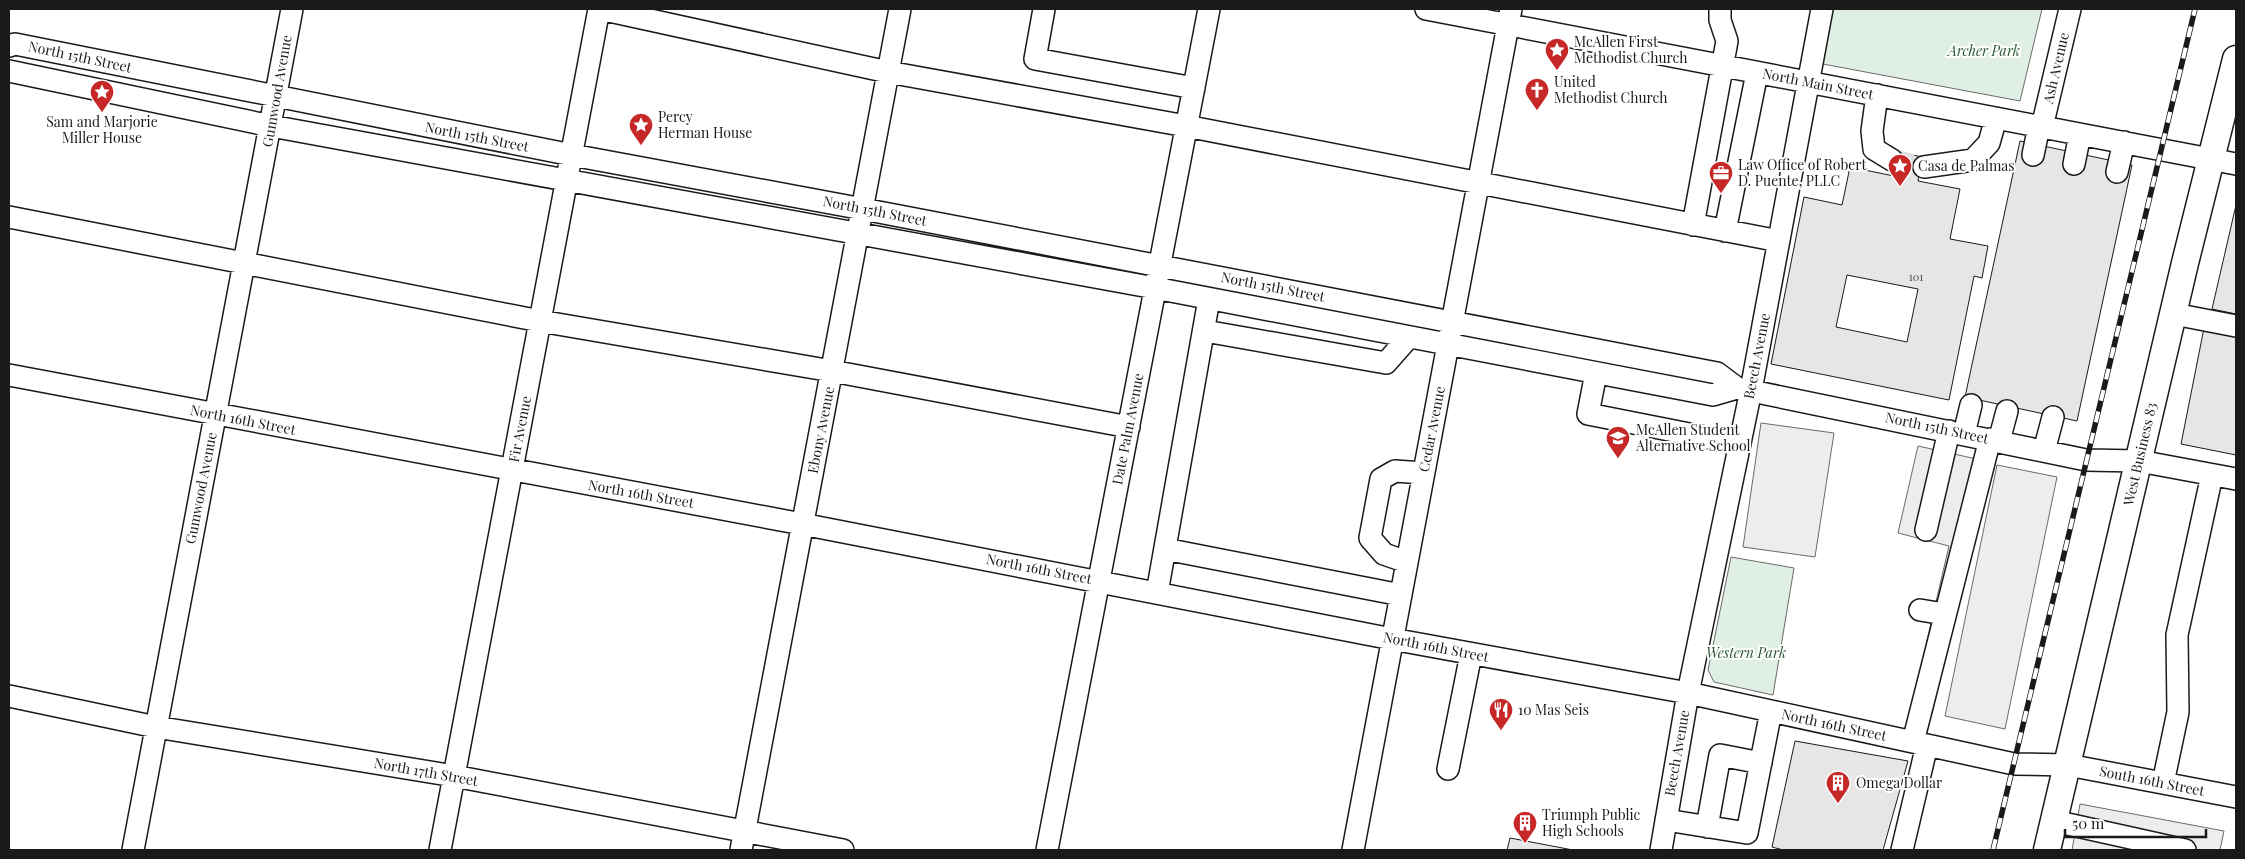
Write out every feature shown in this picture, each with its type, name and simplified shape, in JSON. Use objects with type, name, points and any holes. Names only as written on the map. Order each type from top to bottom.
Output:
[{"type":"main road","name":"West Business 83","points":[[2046,850],[2068,765],[2139,460],[2236,59]]},
{"type":"street","name":"Gumwood Avenue","points":[[133,850],[292,9]]},
{"type":"street","points":[[600,9],[888,72],[1186,126],[1779,241]]},
{"type":"street","name":"Fir Avenue","points":[[440,850],[600,9]]},
{"type":"street","name":"Ebony Avenue","points":[[743,841],[900,9]]},
{"type":"street","points":[[1044,9],[1035,59],[1194,88]]},
{"type":"street","name":"Date Palm Avenue","points":[[1048,850],[1209,9]]},
{"type":"street","name":"North Main Street","points":[[1426,9],[1510,17],[1757,73],[2236,164]]},
{"type":"street","points":[[1693,225],[1724,66],[1727,41],[1720,20],[1720,9]]},
{"type":"street","name":"Beech Avenue","points":[[1661,850],[1688,693],[1740,444],[1744,389],[1779,241],[1822,9]]},
{"type":"street","name":"Ash Avenue","points":[[2033,156],[2070,9]]},
{"type":"street","name":"Cedar Avenue","points":[[1353,850],[1510,17]]},
{"type":"street","name":"North 15th Street","points":[[9,46],[15,44],[276,98],[1717,373],[1744,389],[2086,460],[2139,460],[2236,479]]},
{"type":"street","name":"North 15th Street","points":[[9,71],[271,126],[1155,288],[1596,374],[1713,395],[1744,389]]},
{"type":"street","points":[[1725,231],[1757,73]]},
{"type":"street","points":[[1877,95],[1872,131],[1874,149],[1892,160]]},
{"type":"street","points":[[1924,167],[1973,160],[1989,143],[1996,118]]},
{"type":"street","points":[[2074,164],[2080,134]]},
{"type":"street","points":[[2117,172],[2124,142]]},
{"type":"street","points":[[9,217],[540,321],[832,371],[1129,427]]},
{"type":"street","points":[[1157,592],[1209,299]]},
{"type":"street","points":[[2174,314],[2236,326]]},
{"type":"street","points":[[1205,330],[1386,363],[1408,338]]},
{"type":"street","points":[[1596,374],[1588,414],[1740,444]]},
{"type":"street","name":"North 16th Street","points":[[9,375],[802,524],[1471,654],[1688,693],[2014,764],[2068,765]]},
{"type":"street","points":[[1926,530],[1956,432],[1970,405]]},
{"type":"street","points":[[1902,850],[1919,785],[1920,743],[1944,614],[1995,440],[2006,411]]},
{"type":"street","points":[[2044,451],[2053,417]]},
{"type":"street","points":[[1407,562],[1384,554],[1370,538],[1381,479],[1394,470],[1424,473]]},
{"type":"street","points":[[2163,783],[2178,712],[2178,635],[2212,475]]},
{"type":"street","points":[[1165,550],[1400,595]]},
{"type":"street","points":[[1920,610],[1944,614]]},
{"type":"street","points":[[1448,769],[1471,654]]},
{"type":"street","name":"North 17th Street","points":[[9,696],[156,727],[454,776],[743,841],[843,850]]},
{"type":"street","points":[[1666,820],[1747,833],[1771,711]]},
{"type":"street","points":[[1707,827],[1720,755],[1761,762]]},
{"type":"street","name":"South 16th Street","points":[[2068,765],[2235,796]]},
{"type":"street","points":[[2054,821],[2185,850]]},
{"type":"green space","name":"Archer Park","points":[[1833,9],[2042,9],[2020,101],[1823,64]]},
{"type":"green space","name":"Western Park","points":[[1731,557],[1794,568],[1773,695],[1714,682],[1708,670]]},
{"type":"shaded area","points":[[1761,423],[1834,433],[1815,557],[1743,547]]},
{"type":"shaded area","points":[[1918,446],[1990,462],[1932,714],[1911,709],[1949,546],[1898,533]]},
{"type":"shaded area","points":[[1997,465],[2057,477],[2005,729],[1945,716]]},
{"type":"shaded area","points":[[2080,804],[2224,831],[2220,850],[2072,850]]},
{"type":"building","points":[[2020,141],[2132,165],[2077,421],[1965,397]]},
{"type":"building","points":[[1899,152],[1922,157],[1918,181],[1960,189],[1950,239],[1988,246],[1982,278],[1974,276],[1949,400],[1771,364],[1804,197],[1842,205],[1850,167],[1894,176]],"holes":[[[1847,275],[1918,289],[1907,342],[1836,327]]]},
{"type":"building","points":[[2236,205],[2236,314],[2212,309]]},
{"type":"building","points":[[2205,323],[2236,329],[2236,455],[2181,444]]},
{"type":"building","name":"Omega Dollar","points":[[1795,741],[1908,761],[1883,850],[1783,850],[1772,847]]},
{"type":"building","name":"Triumph Public High Schools","points":[[1510,838],[1573,850],[1507,850]]},
{"type":"tunnel","points":[[1892,160],[1924,167]]},
{"type":"railway","points":[[1993,850],[2195,9]]},
{"type":"place","name":"McAllen First Methodist Church","points":[[1557,71]]},
{"type":"place","name":"United Methodist Church","points":[[1537,111]]},
{"type":"place","name":"Sam and Marjorie Miller House","points":[[102,113]]},
{"type":"place","name":"Percy Herman House","points":[[641,146]]},
{"type":"place","name":"Casa de Palmas","points":[[1900,187]]},
{"type":"place","name":"Law Office of Robert D. Puente, PLLC","points":[[1721,194]]},
{"type":"place","name":"McAllen Student Alternative School","points":[[1618,459]]},
{"type":"place","name":"10 Mas Seis","points":[[1501,731]]},
{"type":"place","name":"Omega Dollar","points":[[1838,804]]},
{"type":"place","name":"Triumph Public High Schools","points":[[1525,844]]}]
